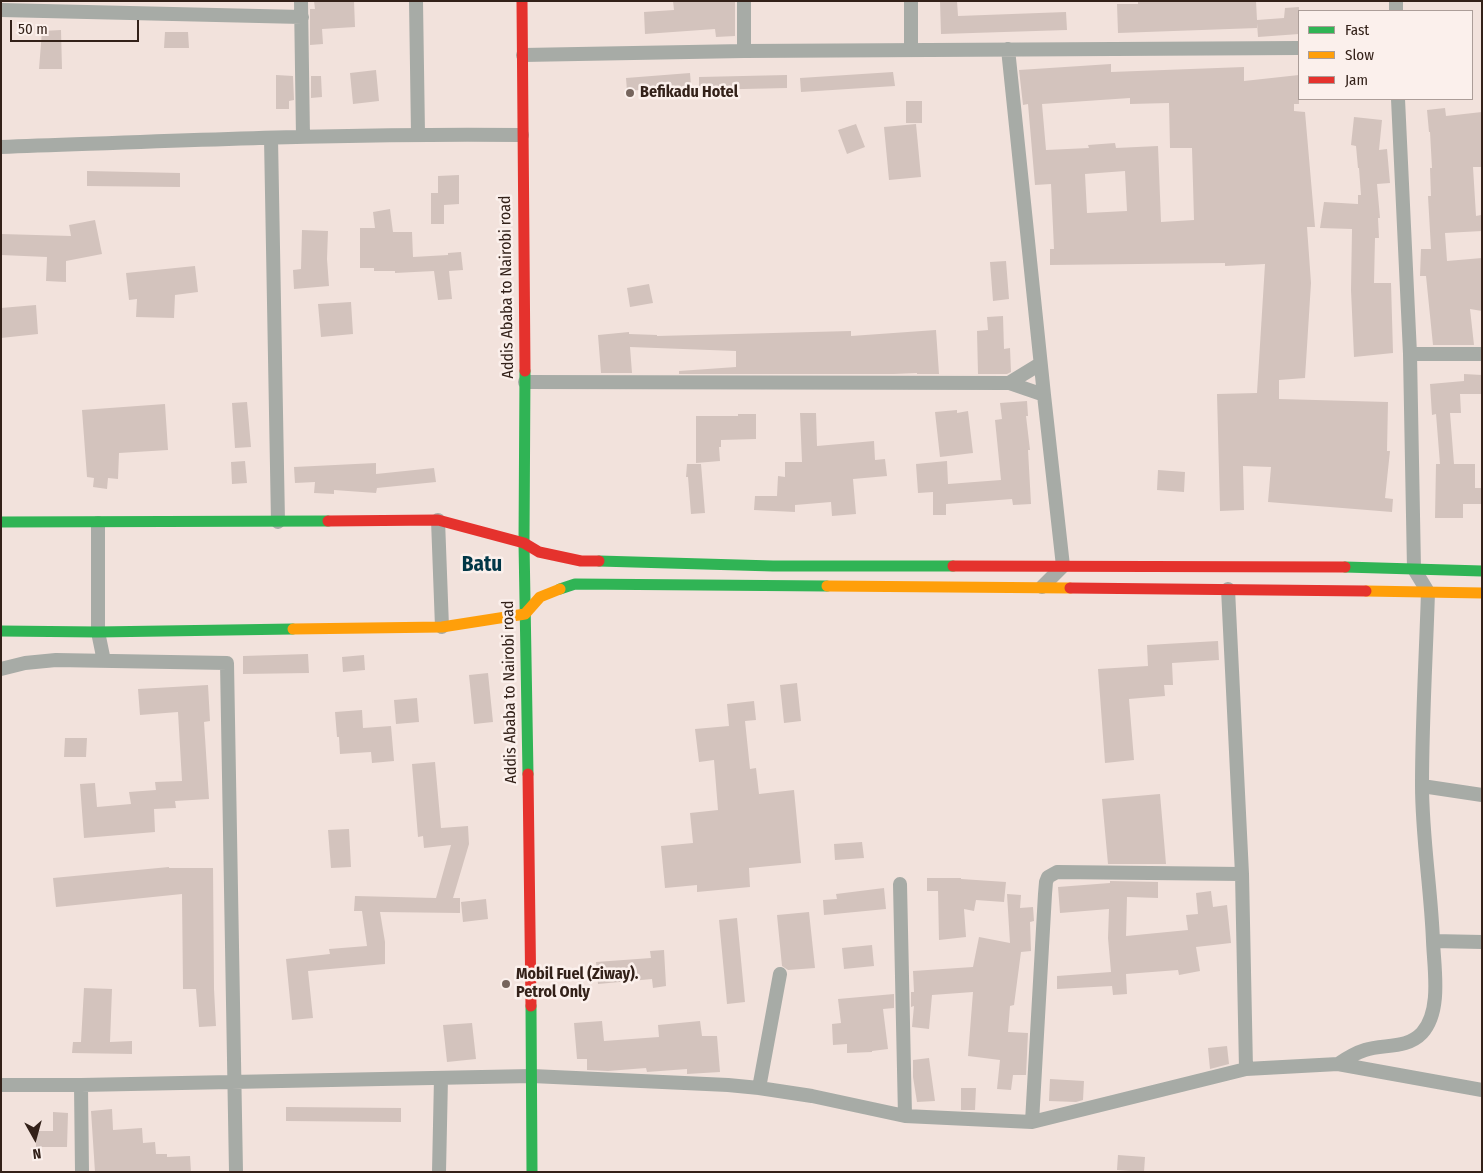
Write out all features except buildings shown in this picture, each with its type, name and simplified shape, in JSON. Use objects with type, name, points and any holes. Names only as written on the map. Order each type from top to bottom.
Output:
[{"type":"main road","name":"Addis Ababa to Nairobi road","points":[[522,1],[525,382],[524,542],[531,934],[532,1172]]},
{"type":"main road","points":[[1,522],[438,520],[524,542],[539,552],[581,561],[773,566],[1338,567],[1482,570]]},
{"type":"main road","points":[[1,631],[98,632],[442,627],[525,614],[540,597],[574,584],[1482,593]]},
{"type":"street","points":[[301,1],[303,137]]},
{"type":"street","points":[[416,1],[418,134]]},
{"type":"street","points":[[744,1],[744,51]]},
{"type":"street","points":[[910,50],[911,1]]},
{"type":"street","points":[[1,10],[126,7],[302,17]]},
{"type":"street","points":[[523,55],[744,51],[1298,48]]},
{"type":"street","points":[[1008,50],[1063,566],[1042,588]]},
{"type":"street","points":[[1338,1064],[1358,1052],[1384,1046],[1400,1045],[1415,1038],[1422,1033],[1430,1019],[1435,1000],[1431,896],[1426,856],[1422,786],[1428,592],[1414,569],[1410,354],[1398,100]]},
{"type":"street","points":[[1,147],[418,134],[522,135]]},
{"type":"street","points":[[271,138],[278,522]]},
{"type":"street","points":[[1410,354],[1482,354]]},
{"type":"street","points":[[1009,383],[1040,364]]},
{"type":"street","points":[[525,382],[1009,383],[1044,395]]},
{"type":"street","points":[[438,520],[442,627]]},
{"type":"street","points":[[98,523],[98,632],[104,661]]},
{"type":"street","points":[[1228,589],[1242,874],[1246,1069]]},
{"type":"street","points":[[1,668],[24,663],[56,660],[227,663],[236,1172]]},
{"type":"street","points":[[1422,786],[1482,795]]},
{"type":"street","points":[[1032,1122],[1045,894],[1048,877],[1057,872],[1242,874]]},
{"type":"street","points":[[900,884],[905,1116]]},
{"type":"street","points":[[1433,941],[1482,942]]},
{"type":"street","points":[[759,1088],[780,974]]},
{"type":"street","points":[[1,1085],[532,1076],[728,1085],[812,1096],[905,1116],[1032,1122],[1246,1069],[1338,1064],[1482,1090]]},
{"type":"street","points":[[439,1172],[441,1078]]},
{"type":"street","points":[[81,1085],[82,1172]]},
{"type":"traffic: fast","points":[[525,371],[524,543],[528,774]]},
{"type":"traffic: fast","points":[[1,522],[328,521]]},
{"type":"traffic: fast","points":[[599,561],[773,566],[953,566]]},
{"type":"traffic: fast","points":[[1345,567],[1482,571]]},
{"type":"traffic: fast","points":[[560,589],[575,584],[827,586]]},
{"type":"traffic: fast","points":[[1,631],[98,632],[293,629]]},
{"type":"traffic: fast","points":[[531,1006],[532,1172]]},
{"type":"traffic: slow","points":[[827,586],[1070,588]]},
{"type":"traffic: slow","points":[[293,629],[442,627],[525,614],[540,597],[560,589]]},
{"type":"traffic: slow","points":[[1366,591],[1482,593]]},
{"type":"traffic: jam","points":[[522,1],[525,371]]},
{"type":"traffic: jam","points":[[328,521],[438,520],[524,543],[539,552],[581,561],[599,561]]},
{"type":"traffic: jam","points":[[953,566],[1345,567]]},
{"type":"traffic: jam","points":[[1070,588],[1366,591]]},
{"type":"traffic: jam","points":[[528,774],[531,1006]]},
{"type":"place","name":"Befikadu Hotel","points":[[630,93]]},
{"type":"place","name":"Mobil Fuel (Ziway). Petrol Only","points":[[506,984]]},
{"type":"district","name":"Batu","points":[[482,565]]}]
